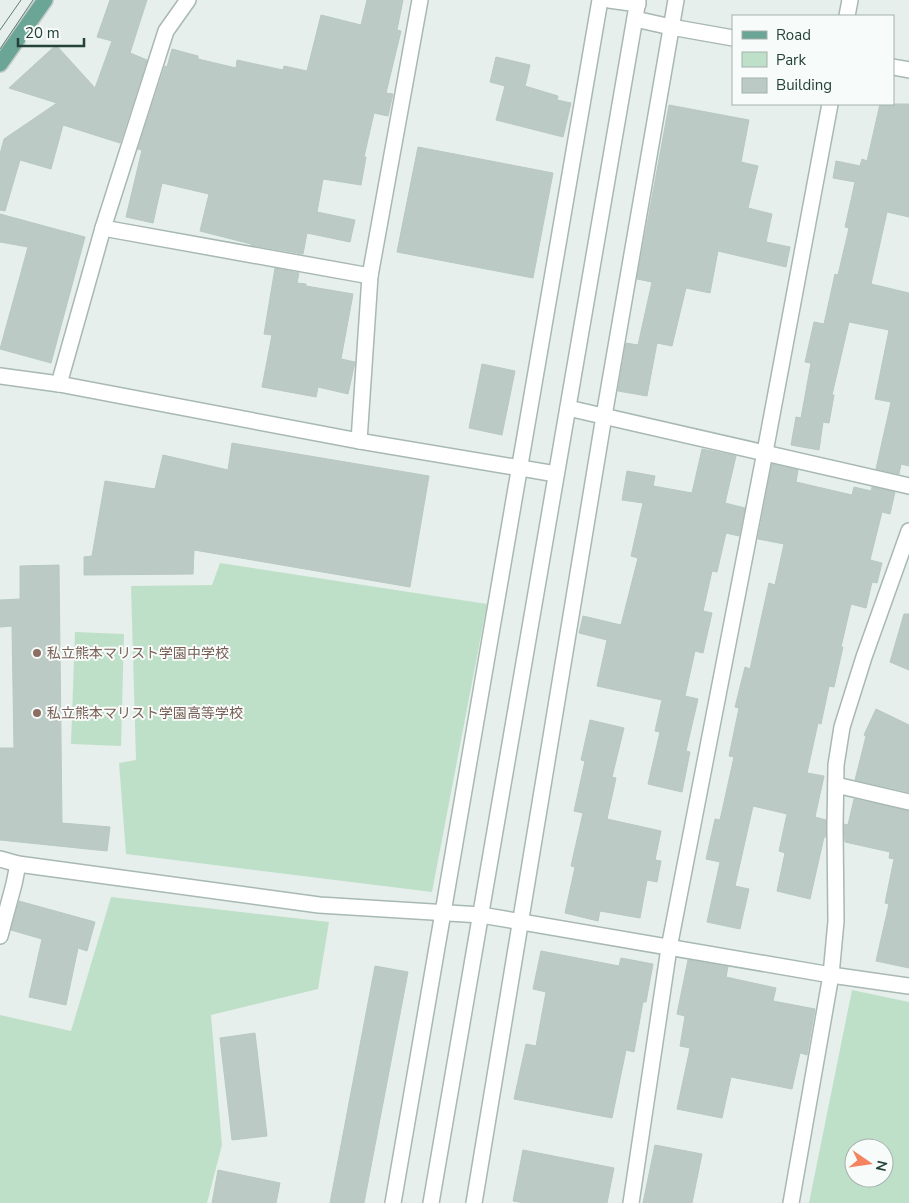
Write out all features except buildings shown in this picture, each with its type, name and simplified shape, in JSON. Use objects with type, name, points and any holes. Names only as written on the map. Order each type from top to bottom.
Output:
[{"type":"main road","points":[[0,64],[45,0]]},
{"type":"street","points":[[59,384],[102,228],[166,31],[188,0]]},
{"type":"street","points":[[359,441],[370,276],[420,0]]},
{"type":"street","points":[[393,1203],[600,0]]},
{"type":"street","points":[[608,0],[637,8],[671,27],[732,38]]},
{"type":"street","points":[[474,1203],[604,416],[676,0]]},
{"type":"street","points":[[846,15],[850,0]]},
{"type":"street","points":[[431,1203],[637,8]]},
{"type":"street","points":[[894,67],[909,70]]},
{"type":"street","points":[[631,1203],[669,948],[830,105]]},
{"type":"street","points":[[102,228],[370,276]]},
{"type":"street","points":[[0,376],[59,384],[359,441],[556,474]]},
{"type":"street","points":[[568,408],[909,486]]},
{"type":"street","points":[[791,1203],[831,975],[836,921],[836,765],[842,727],[864,657],[909,531]]},
{"type":"street","points":[[836,785],[909,802]]},
{"type":"street","points":[[0,859],[18,864],[319,905],[481,915],[831,975],[909,986]]},
{"type":"street","points":[[0,936],[18,864]]},
{"type":"green space","points":[[220,563],[487,604],[432,892],[126,854],[119,763],[136,760],[131,586],[212,585]]},
{"type":"green space","points":[[75,632],[124,634],[121,746],[71,744]]},
{"type":"green space","points":[[111,897],[329,922],[318,989],[211,1015],[222,1145],[207,1203],[0,1203],[0,1015],[71,1031]]},
{"type":"green space","points":[[852,990],[909,1002],[909,1203],[809,1203]]},
{"type":"tram line","points":[[0,30],[21,0]]},
{"type":"tram line","points":[[0,49],[33,0]]},
{"type":"place","name":"私立熊本マリスト学園中学校","points":[[37,653]]},
{"type":"place","name":"私立熊本マリスト学園高等学校","points":[[37,713]]}]
